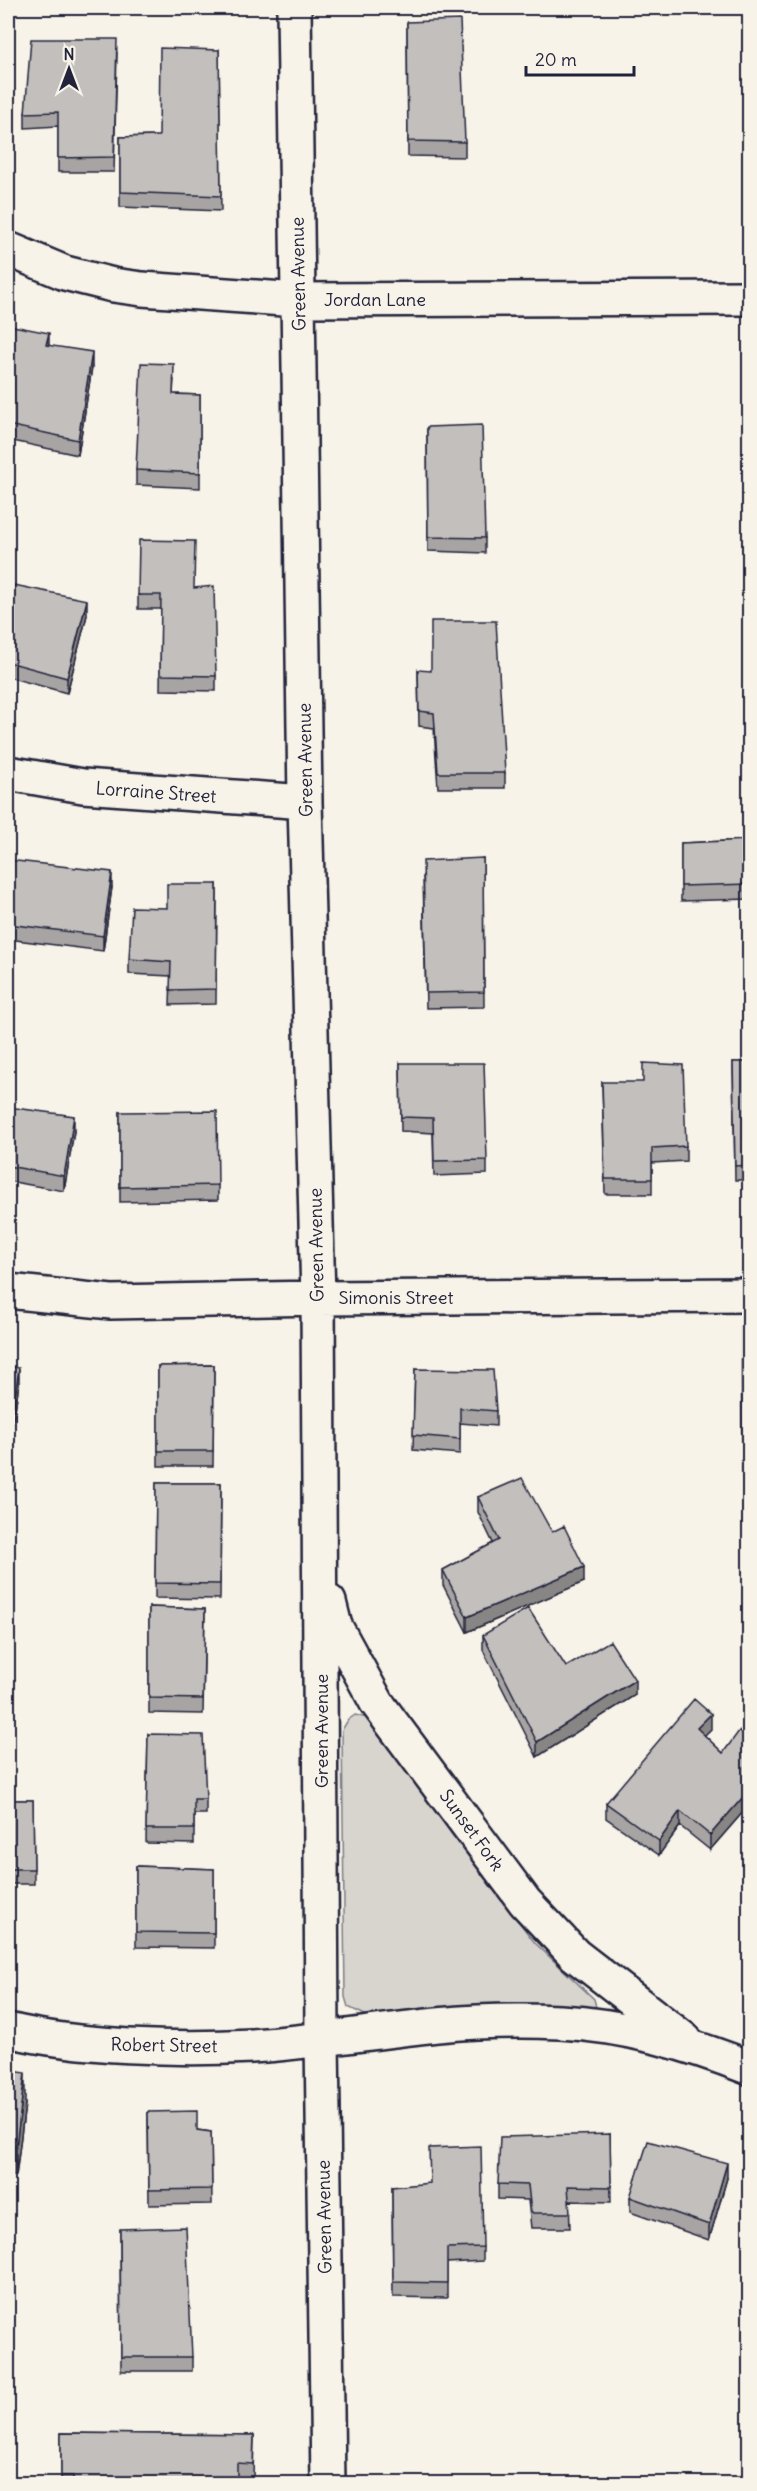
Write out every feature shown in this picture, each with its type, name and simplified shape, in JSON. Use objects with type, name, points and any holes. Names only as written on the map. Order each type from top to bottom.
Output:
[{"type":"street","name":"Green Avenue","points":[[294,8],[305,802],[318,1298],[322,2039],[328,2484]]},
{"type":"street","name":"Jordan Lane","points":[[8,249],[65,273],[113,285],[298,300],[750,298]]},
{"type":"street","name":"Lorraine Street","points":[[8,773],[83,786],[305,802]]},
{"type":"street","name":"Simonis Street","points":[[8,1291],[111,1302],[750,1295]]},
{"type":"street","name":"Sunset Fork","points":[[320,1563],[335,1626],[377,1703],[525,1902],[575,1955],[693,2046]]},
{"type":"street","name":"Sunset Fork","points":[[322,2039],[439,2025],[562,2022],[624,2030],[693,2046],[750,2068]]},
{"type":"street","name":"Robert Street","points":[[8,2030],[103,2044],[183,2047],[252,2046],[322,2039]]},
{"type":"shaded area","points":[[741,1295],[750,1295],[749,1502],[742,1477]]},
{"type":"shaded area","points":[[355,1715],[375,1720],[451,1833],[535,1943],[594,1999],[596,2007],[365,2015],[348,2007],[345,1997],[342,1730],[348,1720]]},
{"type":"building","points":[[460,20],[465,142],[408,141],[407,22]]},
{"type":"building","points":[[31,39],[117,39],[114,157],[58,158],[58,112],[25,113]]},
{"type":"building","points":[[160,48],[219,50],[221,196],[120,192],[120,137],[159,136]]},
{"type":"building","points":[[8,325],[49,333],[46,345],[92,352],[78,440],[8,425]]},
{"type":"building","points":[[141,363],[174,364],[173,394],[200,395],[200,473],[136,470]]},
{"type":"building","points":[[482,425],[485,538],[428,537],[427,427]]},
{"type":"building","points":[[139,540],[195,541],[194,588],[214,586],[216,676],[160,675],[161,595],[138,595]]},
{"type":"building","points":[[14,585],[87,600],[67,678],[8,662],[8,613]]},
{"type":"building","points":[[431,621],[496,621],[505,773],[438,773],[434,713],[419,711],[418,670],[431,671]]},
{"type":"building","points":[[750,840],[750,884],[681,886],[681,843]]},
{"type":"building","points":[[483,858],[484,992],[426,993],[423,861]]},
{"type":"building","points":[[8,860],[112,872],[103,936],[8,924]]},
{"type":"building","points":[[167,884],[217,884],[216,989],[170,990],[171,962],[129,959],[132,907],[167,908]]},
{"type":"building","points":[[733,1062],[750,1062],[750,1165],[735,1166]]},
{"type":"building","points":[[400,1063],[484,1063],[487,1160],[434,1161],[433,1118],[401,1117]]},
{"type":"building","points":[[643,1063],[683,1065],[686,1146],[652,1148],[652,1179],[605,1179],[602,1082],[643,1082]]},
{"type":"building","points":[[8,1107],[74,1116],[64,1176],[8,1166]]},
{"type":"building","points":[[217,1111],[218,1185],[120,1187],[120,1112]]},
{"type":"building","points":[[214,1365],[213,1451],[158,1451],[158,1366]]},
{"type":"building","points":[[8,1366],[19,1368],[9,1435],[8,1435]]},
{"type":"building","points":[[415,1369],[493,1370],[496,1411],[460,1408],[460,1439],[413,1435]]},
{"type":"building","points":[[522,1478],[552,1532],[564,1526],[584,1567],[467,1617],[443,1570],[499,1540],[478,1497]]},
{"type":"building","points":[[156,1483],[221,1483],[220,1584],[155,1583]]},
{"type":"building","points":[[149,1607],[205,1609],[203,1699],[149,1698]]},
{"type":"building","points":[[528,1608],[566,1667],[610,1641],[635,1680],[537,1742],[483,1635]]},
{"type":"building","points":[[694,1699],[711,1714],[697,1728],[723,1753],[739,1731],[750,1741],[750,1789],[710,1835],[680,1811],[659,1841],[606,1803]]},
{"type":"building","points":[[148,1734],[203,1735],[206,1799],[194,1799],[194,1829],[146,1829]]},
{"type":"building","points":[[8,1800],[33,1800],[34,1869],[8,1869]]},
{"type":"building","points":[[136,1866],[214,1869],[214,1933],[136,1932]]},
{"type":"building","points":[[8,2070],[25,2073],[16,2146],[8,2144]]},
{"type":"building","points":[[197,2111],[197,2130],[211,2132],[212,2189],[149,2190],[148,2112]]},
{"type":"building","points":[[610,2134],[611,2187],[568,2186],[570,2213],[531,2213],[528,2185],[498,2184],[500,2137]]},
{"type":"building","points":[[648,2141],[727,2163],[709,2225],[630,2197]]},
{"type":"building","points":[[481,2146],[483,2247],[447,2248],[447,2283],[393,2282],[392,2187],[430,2183],[429,2148]]},
{"type":"building","points":[[186,2227],[192,2357],[121,2357],[120,2229]]},
{"type":"building","points":[[61,2433],[254,2435],[253,2464],[237,2463],[237,2484],[73,2484],[73,2476],[61,2476]]}]
